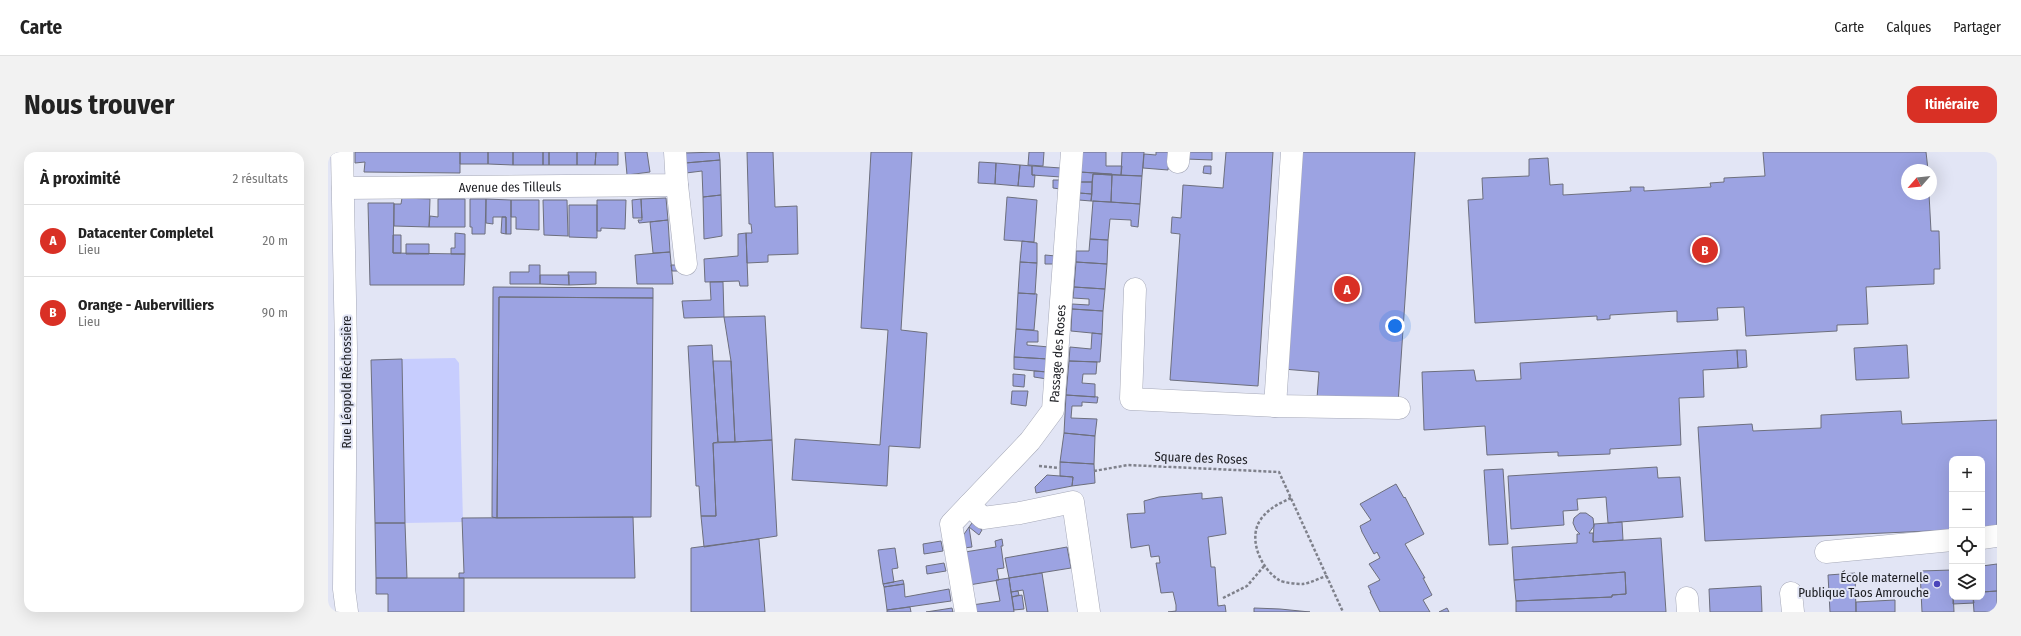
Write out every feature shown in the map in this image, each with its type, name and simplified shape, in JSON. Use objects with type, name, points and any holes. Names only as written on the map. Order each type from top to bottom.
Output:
[{"type":"street","name":"Rue Léopold Réchossière","points":[[342,152],[344,188],[346,348],[344,589],[347,612]]},
{"type":"street","points":[[674,152],[686,264]]},
{"type":"street","name":"Passage des Roses","points":[[966,612],[951,524],[1030,441],[1053,410],[1072,152]]},
{"type":"street","points":[[1275,406],[1292,152]]},
{"type":"street","name":"Avenue des Tilleuls","points":[[344,188],[677,185]]},
{"type":"street","points":[[1135,289],[1131,399],[1275,406],[1399,408]]},
{"type":"street","points":[[969,505],[983,518],[1020,513],[1073,502],[1089,612]]},
{"type":"street","points":[[1985,538],[1997,536]]},
{"type":"street","points":[[1826,552],[1949,540]]},
{"type":"path","name":"Square des Roses","points":[[1094,471],[1128,465],[1278,472],[1343,612]]},
{"type":"path","points":[[1291,498],[1273,507],[1260,519],[1255,534],[1257,551],[1265,566],[1280,581],[1303,584],[1326,576]]},
{"type":"path","points":[[1223,598],[1247,586],[1265,566]]},
{"type":"shaded area","points":[[455,358],[459,363],[463,522],[405,523],[402,359]]},
{"type":"building","points":[[355,152],[460,152],[460,173],[364,172],[365,162],[355,163]]},
{"type":"building","points":[[460,152],[488,152],[488,164],[460,164]]},
{"type":"building","points":[[488,152],[513,152],[513,165],[488,164]]},
{"type":"building","points":[[513,152],[543,152],[543,165],[513,165]]},
{"type":"building","points":[[543,152],[549,152],[549,165],[543,165]]},
{"type":"building","points":[[549,152],[577,152],[577,165],[549,165]]},
{"type":"building","points":[[577,152],[596,152],[595,165],[577,165]]},
{"type":"building","points":[[596,152],[618,152],[618,165],[595,165]]},
{"type":"building","points":[[625,152],[647,152],[650,172],[627,175]]},
{"type":"building","points":[[719,152],[720,160],[685,163],[684,153]]},
{"type":"building","points":[[747,152],[773,152],[775,207],[797,206],[798,254],[768,255],[768,262],[747,263],[746,233],[752,233],[751,224],[749,224]]},
{"type":"building","points":[[871,152],[912,152],[901,330],[927,333],[920,448],[889,446],[887,486],[792,480],[795,439],[880,445],[888,330],[861,328]]},
{"type":"building","points":[[1029,152],[1044,152],[1043,166],[1028,165]]},
{"type":"building","points":[[1082,152],[1106,152],[1106,166],[1122,166],[1121,175],[1080,172]]},
{"type":"building","points":[[1122,152],[1144,152],[1142,176],[1121,175]]},
{"type":"building","points":[[1156,152],[1170,152],[1168,170],[1143,168],[1144,154],[1156,155]]},
{"type":"building","points":[[1187,152],[1212,152],[1212,160],[1186,159]]},
{"type":"building","points":[[1226,152],[1273,152],[1258,386],[1170,380],[1180,234],[1171,233],[1172,217],[1181,218],[1183,185],[1223,188]]},
{"type":"building","points":[[1298,152],[1415,152],[1398,404],[1317,398],[1319,372],[1283,369]]},
{"type":"building","points":[[1763,152],[1926,152],[1927,164],[1901,164],[1901,200],[1929,200],[1931,231],[1939,231],[1940,269],[1934,269],[1934,284],[1866,287],[1868,324],[1837,325],[1837,331],[1746,336],[1744,307],[1717,308],[1718,320],[1677,322],[1677,311],[1610,315],[1610,319],[1597,320],[1597,316],[1475,323],[1468,200],[1483,199],[1482,178],[1529,176],[1529,159],[1548,158],[1550,185],[1563,184],[1563,195],[1631,191],[1630,187],[1644,187],[1644,191],[1711,187],[1710,183],[1724,182],[1724,178],[1765,176]]},
{"type":"building","points":[[720,160],[721,195],[703,197],[702,171],[686,173],[685,163]]},
{"type":"building","points":[[979,162],[996,163],[995,184],[978,183]]},
{"type":"building","points":[[996,163],[1020,165],[1018,186],[995,184]]},
{"type":"building","points":[[1020,165],[1032,166],[1032,175],[1035,175],[1034,187],[1018,186]]},
{"type":"building","points":[[1032,166],[1061,168],[1061,177],[1032,175]]},
{"type":"building","points":[[1204,166],[1211,166],[1211,174],[1203,173]]},
{"type":"building","points":[[1080,172],[1112,175],[1093,174],[1092,182],[1080,182]]},
{"type":"building","points":[[1093,174],[1112,175],[1111,202],[1091,201]]},
{"type":"building","points":[[1112,175],[1142,176],[1140,204],[1111,202]]},
{"type":"building","points":[[1053,180],[1060,180],[1060,189],[1053,188]]},
{"type":"building","points":[[1080,182],[1092,182],[1092,194],[1079,193]]},
{"type":"building","points":[[1079,193],[1092,194],[1091,201],[1079,200]]},
{"type":"building","points":[[721,195],[722,236],[704,239],[703,197]]},
{"type":"building","points":[[1007,197],[1037,200],[1034,242],[1004,240]]},
{"type":"building","points":[[402,198],[430,199],[429,227],[394,226],[394,204],[401,204]]},
{"type":"building","points":[[666,198],[668,220],[639,223],[638,220],[642,220],[641,199]]},
{"type":"building","points":[[438,199],[465,199],[465,227],[429,227],[430,216],[438,217]]},
{"type":"building","points":[[470,199],[486,199],[485,234],[472,234],[472,227],[470,227]]},
{"type":"building","points":[[486,199],[511,200],[511,234],[506,234],[506,217],[493,217],[493,224],[486,223]]},
{"type":"building","points":[[641,199],[642,218],[633,218],[632,200]]},
{"type":"building","points":[[511,200],[539,200],[539,230],[516,229],[516,217],[511,217]]},
{"type":"building","points":[[543,200],[567,200],[568,236],[544,235]]},
{"type":"building","points":[[597,200],[626,200],[625,229],[601,228],[601,231],[597,231]]},
{"type":"building","points":[[1093,201],[1140,204],[1138,227],[1131,226],[1131,220],[1110,219],[1108,240],[1090,239]]},
{"type":"building","points":[[368,203],[394,203],[393,253],[465,254],[464,285],[370,285]]},
{"type":"building","points":[[569,205],[597,205],[597,238],[569,237]]},
{"type":"building","points":[[502,217],[506,217],[506,234],[501,233]]},
{"type":"building","points":[[668,220],[670,252],[653,253],[650,222]]},
{"type":"building","points":[[455,233],[465,234],[465,254],[451,254],[451,248],[455,248]]},
{"type":"building","points":[[746,233],[748,286],[740,286],[739,281],[705,282],[704,259],[738,256],[738,234]]},
{"type":"building","points":[[393,235],[401,235],[401,253],[393,253]]},
{"type":"building","points":[[1090,239],[1108,240],[1107,264],[1076,262],[1076,251],[1089,251]]},
{"type":"building","points":[[1022,241],[1037,243],[1037,263],[1020,262]]},
{"type":"building","points":[[406,244],[429,244],[429,254],[406,254]]},
{"type":"building","points":[[670,252],[673,284],[637,284],[635,255]]},
{"type":"building","points":[[1045,255],[1056,256],[1055,264],[1045,264]]},
{"type":"building","points":[[1020,262],[1037,263],[1035,294],[1018,293]]},
{"type":"building","points":[[1076,262],[1107,264],[1105,289],[1074,287]]},
{"type":"building","points":[[529,265],[540,265],[540,284],[510,284],[510,272],[529,272]]},
{"type":"building","points":[[671,265],[679,265],[679,271],[672,271]]},
{"type":"building","points":[[568,272],[596,272],[596,284],[569,285]]},
{"type":"building","points":[[540,275],[569,275],[569,285],[540,284]]},
{"type":"building","points":[[710,282],[723,282],[724,317],[684,318],[682,301],[711,300]]},
{"type":"building","points":[[493,287],[653,288],[653,298],[499,297],[497,518],[492,517]]},
{"type":"building","points":[[1074,287],[1105,289],[1103,311],[1072,309],[1072,304],[1089,305],[1089,299],[1073,298]]},
{"type":"building","points":[[1018,293],[1037,294],[1034,330],[1016,329]]},
{"type":"building","points":[[499,297],[653,298],[651,517],[497,518]]},
{"type":"building","points":[[1072,309],[1103,311],[1102,334],[1071,331]]},
{"type":"building","points":[[765,316],[772,440],[735,442],[731,361],[724,317]]},
{"type":"building","points":[[1016,329],[1038,331],[1038,342],[1027,342],[1027,345],[1049,347],[1048,359],[1014,357]]},
{"type":"building","points":[[1092,333],[1102,334],[1100,362],[1069,361],[1070,347],[1091,349]]},
{"type":"building","points":[[712,345],[718,442],[713,443],[716,516],[701,516],[699,486],[696,486],[688,346]]},
{"type":"building","points":[[1907,345],[1909,378],[1856,380],[1854,348]]},
{"type":"building","points":[[1737,350],[1738,368],[1703,370],[1704,397],[1679,398],[1681,445],[1610,449],[1610,454],[1558,456],[1558,452],[1487,455],[1485,426],[1424,430],[1422,372],[1474,370],[1476,381],[1521,379],[1520,363]]},
{"type":"building","points":[[1737,350],[1746,350],[1747,367],[1738,368]]},
{"type":"building","points":[[1014,357],[1048,359],[1047,372],[1014,369]]},
{"type":"building","points":[[402,359],[405,523],[375,523],[371,360]]},
{"type":"building","points":[[713,361],[731,361],[735,442],[718,442]]},
{"type":"building","points":[[1069,361],[1097,362],[1096,374],[1083,374],[1082,383],[1095,384],[1095,397],[1066,395]]},
{"type":"building","points":[[1034,371],[1047,372],[1047,379],[1034,377]]},
{"type":"building","points":[[1013,374],[1025,375],[1024,387],[1013,386]]},
{"type":"building","points":[[1012,391],[1028,391],[1026,406],[1011,404]]},
{"type":"building","points":[[1066,395],[1098,397],[1097,403],[1082,402],[1082,406],[1072,406],[1071,418],[1097,419],[1095,436],[1064,433]]},
{"type":"building","points":[[1901,411],[1902,424],[1997,420],[1997,528],[1985,528],[1985,456],[1949,456],[1949,530],[1705,541],[1698,427],[1752,424],[1753,431],[1821,428],[1821,415]]},
{"type":"building","points":[[1064,433],[1095,436],[1094,464],[1060,462]]},
{"type":"building","points":[[772,440],[777,536],[704,547],[701,516],[716,516],[713,443]]},
{"type":"building","points":[[1060,462],[1094,464],[1095,483],[1072,486],[1073,477],[1060,476]]},
{"type":"building","points":[[1657,467],[1658,478],[1680,477],[1683,517],[1608,523],[1606,497],[1577,499],[1578,510],[1563,511],[1564,525],[1511,529],[1508,476]]},
{"type":"building","points":[[1503,469],[1508,544],[1489,545],[1484,470]]},
{"type":"building","points":[[1047,475],[1073,477],[1072,486],[1036,493],[1035,487]]},
{"type":"building","points":[[1396,484],[1404,498],[1405,497],[1424,534],[1405,544],[1425,578],[1423,578],[1432,595],[1423,600],[1430,612],[1380,612],[1368,586],[1380,580],[1369,564],[1380,558],[1377,552],[1374,554],[1362,532],[1360,526],[1371,520],[1360,504]]},
{"type":"building","points":[[1202,493],[1202,499],[1222,497],[1226,534],[1208,537],[1211,567],[1215,567],[1218,606],[1225,605],[1226,612],[1168,612],[1176,611],[1176,605],[1173,592],[1161,593],[1156,563],[1160,563],[1159,556],[1151,557],[1149,545],[1131,548],[1127,514],[1145,513],[1144,501],[1159,497]]},
{"type":"building","points":[[1580,513],[1586,513],[1593,518],[1594,526],[1589,533],[1593,533],[1593,542],[1661,538],[1666,612],[1516,612],[1516,601],[1612,597],[1612,595],[1626,594],[1625,572],[1514,580],[1512,547],[1577,543],[1577,534],[1580,534],[1576,530],[1573,523],[1574,518]]},
{"type":"building","points":[[633,517],[635,578],[459,578],[459,573],[464,573],[462,518]]},
{"type":"building","points":[[1622,522],[1623,540],[1593,542],[1594,524]]},
{"type":"building","points":[[375,523],[405,523],[407,578],[376,578]]},
{"type":"building","points":[[972,523],[982,530],[979,535],[969,527]]},
{"type":"building","points":[[969,527],[972,547],[964,548],[962,537]]},
{"type":"building","points":[[759,539],[765,612],[691,612],[691,548]]},
{"type":"building","points":[[1002,539],[1003,546],[1001,546],[1004,568],[997,569],[999,580],[969,585],[965,552],[996,547],[995,541]]},
{"type":"building","points":[[941,541],[943,551],[924,554],[923,544]]},
{"type":"building","points":[[1067,547],[1071,568],[1009,578],[1005,558]]},
{"type":"building","points":[[895,548],[898,568],[892,569],[894,582],[883,584],[878,550]]},
{"type":"building","points":[[944,563],[946,571],[927,574],[926,566]]},
{"type":"building","points":[[1997,564],[1997,591],[1985,592],[1985,566]]},
{"type":"building","points":[[1949,570],[1949,600],[1953,600],[1954,612],[1922,612],[1920,571]]},
{"type":"building","points":[[1625,572],[1626,594],[1612,595],[1612,597],[1516,601],[1514,580]]},
{"type":"building","points":[[1042,573],[1048,612],[1027,612],[1023,590],[1011,592],[1009,578]]},
{"type":"building","points":[[1855,573],[1856,612],[1830,612],[1828,575]]},
{"type":"building","points":[[376,578],[464,578],[464,612],[388,612],[388,594],[376,594]]},
{"type":"building","points":[[1009,578],[1014,612],[973,612],[972,605],[1000,601],[996,580]]},
{"type":"building","points":[[903,580],[904,584],[884,587],[883,584]]},
{"type":"building","points":[[904,584],[905,597],[949,589],[951,601],[887,610],[884,587]]},
{"type":"building","points":[[1761,586],[1762,612],[1710,612],[1709,589]]},
{"type":"building","points":[[1018,591],[1019,595],[1012,597],[1011,592]]},
{"type":"building","points":[[1997,591],[1997,612],[1974,612],[1973,600],[1985,600],[1985,592]]},
{"type":"building","points":[[1022,595],[1024,609],[1014,610],[1012,597]]},
{"type":"building","points":[[1895,600],[1895,612],[1856,612],[1856,602]]},
{"type":"building","points":[[1953,600],[1974,600],[1974,603],[1953,604]]},
{"type":"building","points":[[910,607],[911,612],[887,612],[887,610]]},
{"type":"building","points":[[952,608],[953,612],[926,612]]},
{"type":"building","points":[[1254,608],[1280,609],[1310,612],[1254,612]]},
{"type":"building","points":[[1447,608],[1449,612],[1439,612]]},
{"type":"place","name":"Orange - Aubervilliers","points":[[1705,250]]},
{"type":"place","name":"Datacenter Completel","points":[[1347,289]]},
{"type":"place","name":"École maternelle Publique Taos Amrouche","points":[[1937,584]]}]
